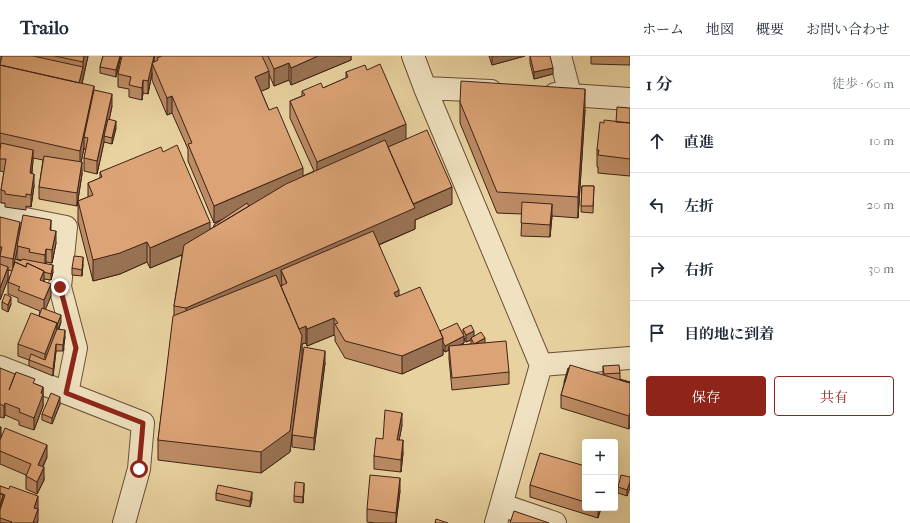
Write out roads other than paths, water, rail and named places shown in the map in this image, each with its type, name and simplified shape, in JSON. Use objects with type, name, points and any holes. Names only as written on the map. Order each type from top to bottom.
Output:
[{"type":"street","points":[[413,56],[541,365],[499,514],[556,523]]},
{"type":"street","points":[[560,56],[570,94]]},
{"type":"street","points":[[425,88],[509,92]]},
{"type":"street","points":[[532,93],[570,94],[630,99]]},
{"type":"street","points":[[0,214],[66,227],[60,287],[76,348],[66,393]]},
{"type":"street","points":[[541,365],[630,358]]},
{"type":"street","points":[[0,367],[143,423],[139,469],[124,523]]}]
